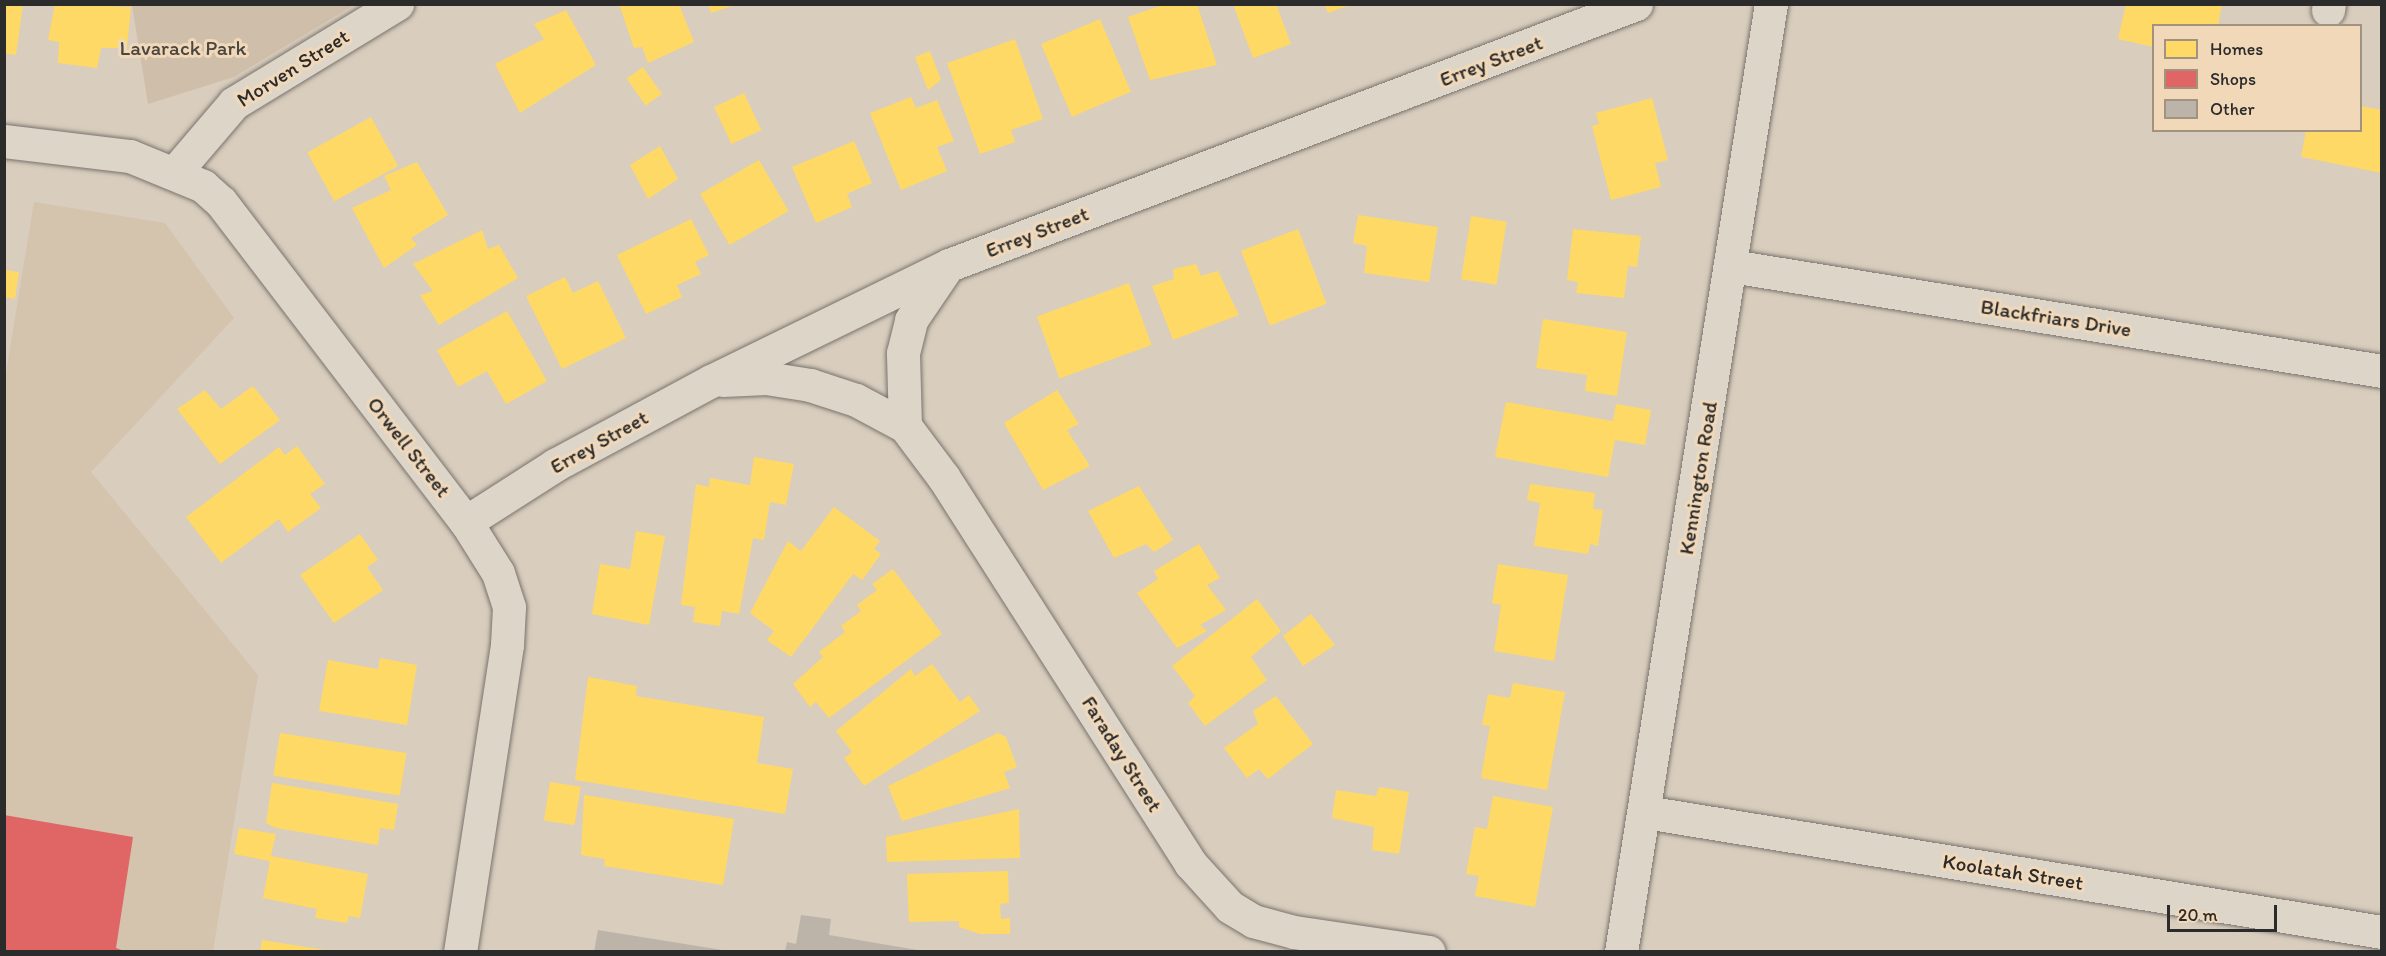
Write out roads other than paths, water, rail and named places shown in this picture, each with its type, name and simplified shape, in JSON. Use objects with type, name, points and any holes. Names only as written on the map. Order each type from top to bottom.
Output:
[{"type":"street","name":"Morven Street","points":[[176,171],[234,103],[397,4]]},
{"type":"street","name":"Errey Street","points":[[466,522],[555,465],[711,381],[949,265],[1636,4]]},
{"type":"street","name":"Kennington Road","points":[[1621,951],[1645,812],[1771,4]]},
{"type":"street","name":"Orwell Street","points":[[4,141],[130,156],[176,171],[221,202],[466,522],[498,573],[509,607],[460,951]]},
{"type":"street","points":[[905,426],[903,363],[912,320],[949,265]]},
{"type":"street","name":"Blackfriars Drive","points":[[1731,266],[2382,371]]},
{"type":"street","name":"Faraday Street","points":[[711,381],[766,378],[810,385],[856,400],[905,426],[1210,888],[1253,921],[1429,951]]},
{"type":"street","name":"Koolatah Street","points":[[1645,812],[2382,932]]},
{"type":"park label","name":"Lavarack Park","points":[[183,48]]}]
